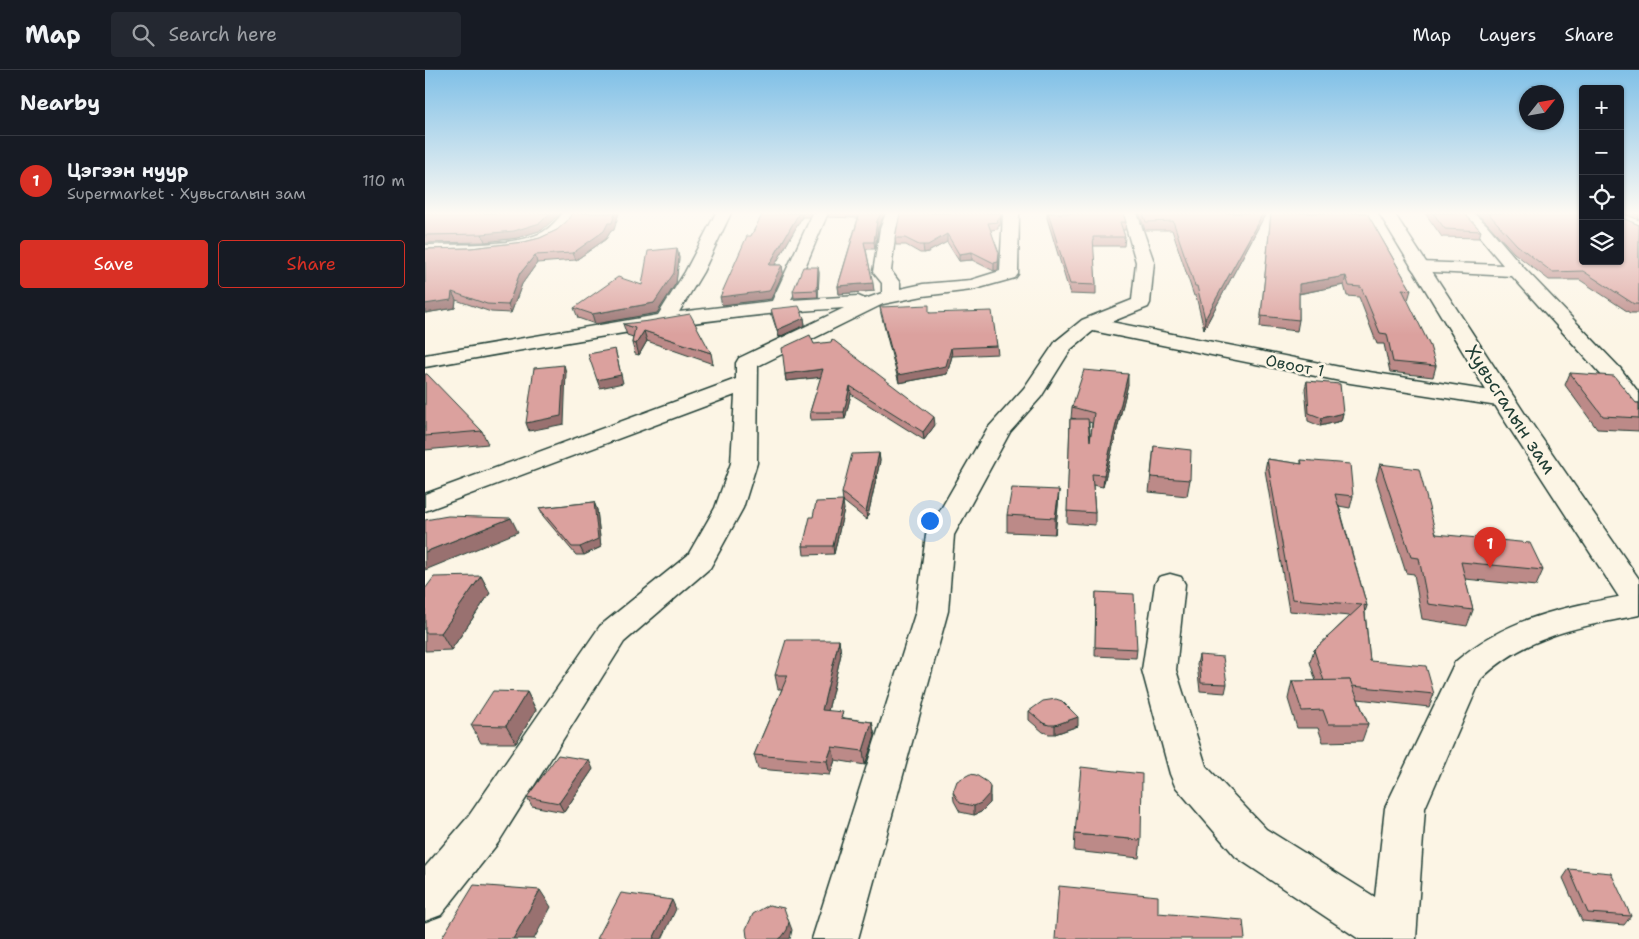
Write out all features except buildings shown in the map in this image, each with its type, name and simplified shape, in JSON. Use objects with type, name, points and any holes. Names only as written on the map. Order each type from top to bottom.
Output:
[{"type":"street","points":[[665,320],[703,254]]},
{"type":"street","points":[[779,306],[803,254]]},
{"type":"street","points":[[425,900],[483,830],[612,634],[699,561],[729,508],[743,462],[747,363],[884,298],[891,283],[883,272],[885,254]]},
{"type":"street","points":[[425,361],[665,320],[779,306],[884,298],[923,290],[972,285],[1009,274],[1010,254]]},
{"type":"street","points":[[835,939],[932,611],[940,535],[999,429],[1033,392],[1063,345],[1089,324],[1141,303],[1145,262],[1142,254]]},
{"type":"street","name":"Хувьсгалын зам","points":[[1412,254],[1503,400],[1639,604]]},
{"type":"street","points":[[1502,254],[1517,272],[1612,373],[1639,409]]},
{"type":"street","points":[[1420,267],[1517,272]]},
{"type":"street","name":"Овоот 1","points":[[1089,324],[1350,376],[1503,400]]},
{"type":"street","points":[[425,503],[747,383]]},
{"type":"street","points":[[1170,584],[1159,670],[1189,774],[1251,843],[1393,937],[1405,808],[1467,671],[1480,658],[1495,648],[1546,624],[1639,604]]},
{"type":"place","name":"Цэгээн нуур","points":[[1490,568]]}]
